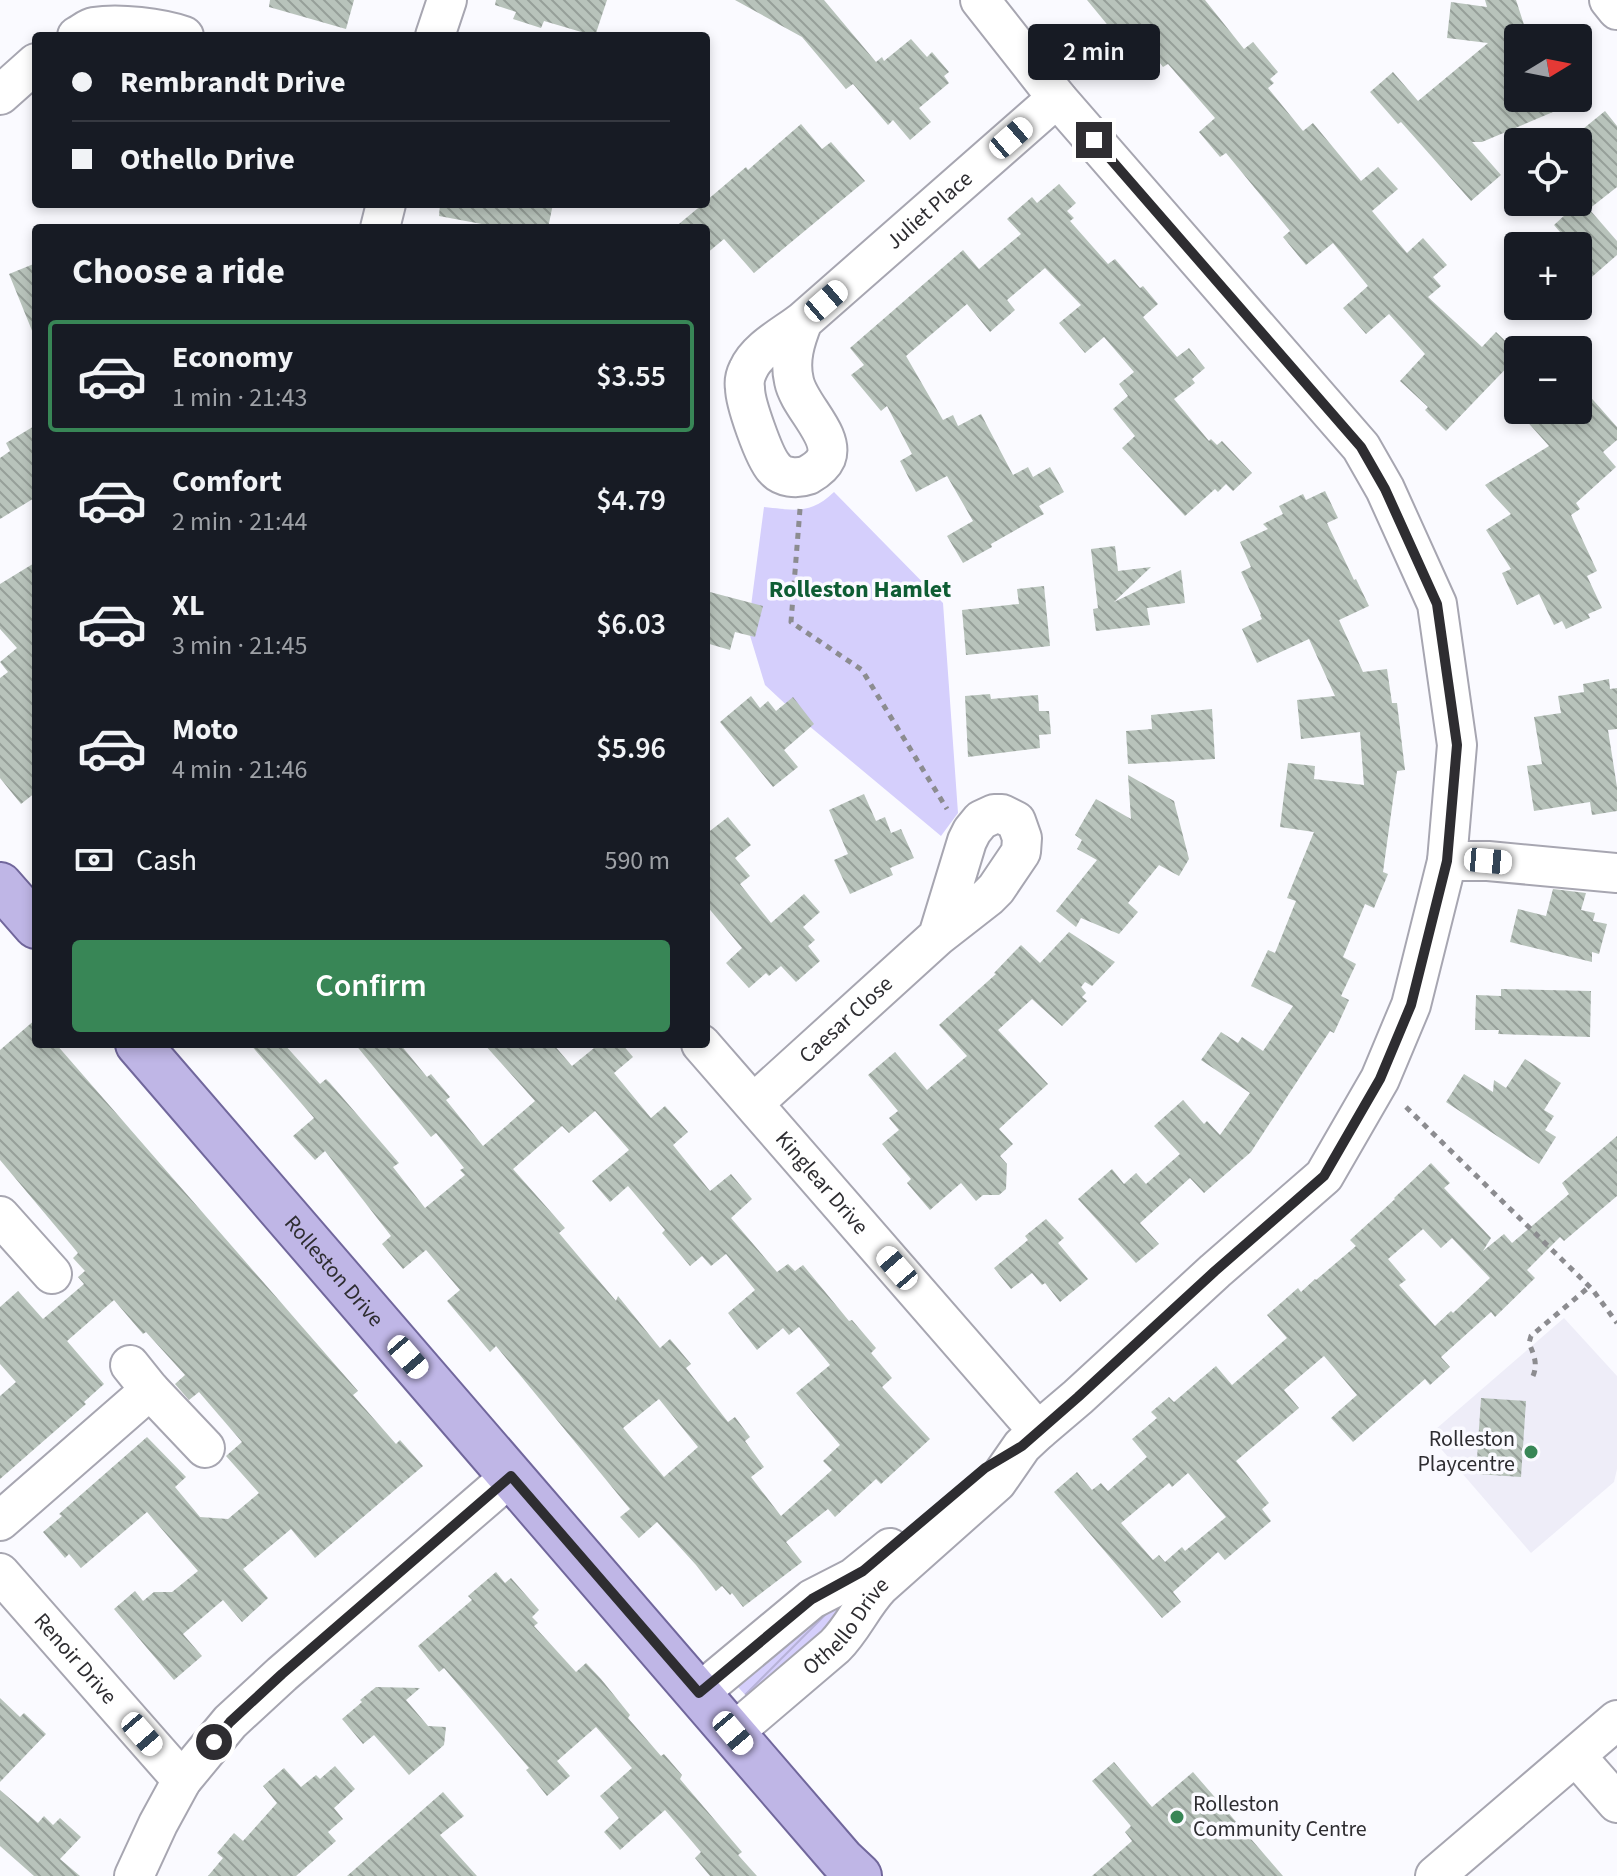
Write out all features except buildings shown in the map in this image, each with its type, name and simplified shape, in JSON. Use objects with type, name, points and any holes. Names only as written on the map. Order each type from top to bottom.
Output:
[{"type":"main road","points":[[0,885],[32,921]]},
{"type":"main road","name":"Rolleston Drive","points":[[141,1048],[852,1871]]},
{"type":"street","points":[[436,32],[447,0]]},
{"type":"street","name":"Othello Drive","points":[[699,1693],[812,1599],[863,1571],[985,1468],[1030,1439],[1324,1176],[1380,1079],[1411,1005],[1447,861],[1457,745],[1437,604],[1385,489],[1361,447],[1057,98],[980,0]]},
{"type":"street","points":[[1609,0],[1617,10]]},
{"type":"street","points":[[83,32],[91,27],[135,27],[172,32]]},
{"type":"street","points":[[0,95],[32,67]]},
{"type":"street","name":"Juliet Place","points":[[803,476],[781,474],[770,461],[747,402],[744,383],[749,366],[1057,98]]},
{"type":"street","points":[[803,321],[793,353],[794,382],[798,395],[828,443],[822,465],[803,476]]},
{"type":"street","name":"Caesar Close","points":[[754,1103],[938,936],[996,889],[1021,852],[1022,838],[1016,821],[1002,814],[994,814],[981,820],[972,831],[938,936]]},
{"type":"street","points":[[1447,861],[1488,861],[1617,873]]},
{"type":"street","name":"Kinglear Drive","points":[[705,1048],[754,1103],[1030,1439]]},
{"type":"street","points":[[7,1239],[52,1274]]},
{"type":"street","points":[[0,1521],[140,1377],[205,1448]]},
{"type":"street","name":"Othello Drive","points":[[733,1733],[835,1646],[880,1586],[997,1482],[1030,1439]]},
{"type":"street","points":[[134,1876],[182,1780],[230,1722],[511,1476]]},
{"type":"street","name":"Renoir Drive","points":[[0,1573],[182,1780]]},
{"type":"street","points":[[1435,1876],[1617,1720]]},
{"type":"street","points":[[1576,1756],[1617,1803]]},
{"type":"path","points":[[803,476],[791,622],[862,670],[967,841]]},
{"type":"path","points":[[1406,1107],[1589,1287],[1617,1323]]},
{"type":"path","points":[[1533,1376],[1537,1368],[1529,1343],[1531,1336],[1589,1287]]},
{"type":"shaded area","points":[[834,492],[943,603],[958,813],[941,836],[765,685],[748,629],[764,507],[809,508]]},
{"type":"shaded area","name":"Rolleston Playcentre","points":[[1564,1318],[1617,1376],[1617,1469],[1614,1482],[1531,1553],[1429,1435]]},
{"type":"shaded area","points":[[834,1595],[854,1607],[748,1698],[737,1682]]},
{"type":"place","name":"Rolleston Playcentre","points":[[1531,1452]]},
{"type":"place","name":"Rolleston Community Centre","points":[[1177,1817]]},
{"type":"district","name":"Rolleston Hamlet","points":[[860,589]]},
{"type":"route","points":[[214,1742],[230,1722],[282,1674],[511,1476],[699,1693],[812,1599],[863,1571],[985,1468],[1022,1446],[1324,1176],[1380,1079],[1411,1005],[1447,861],[1457,745],[1437,604],[1385,489],[1361,447],[1094,140]]}]
